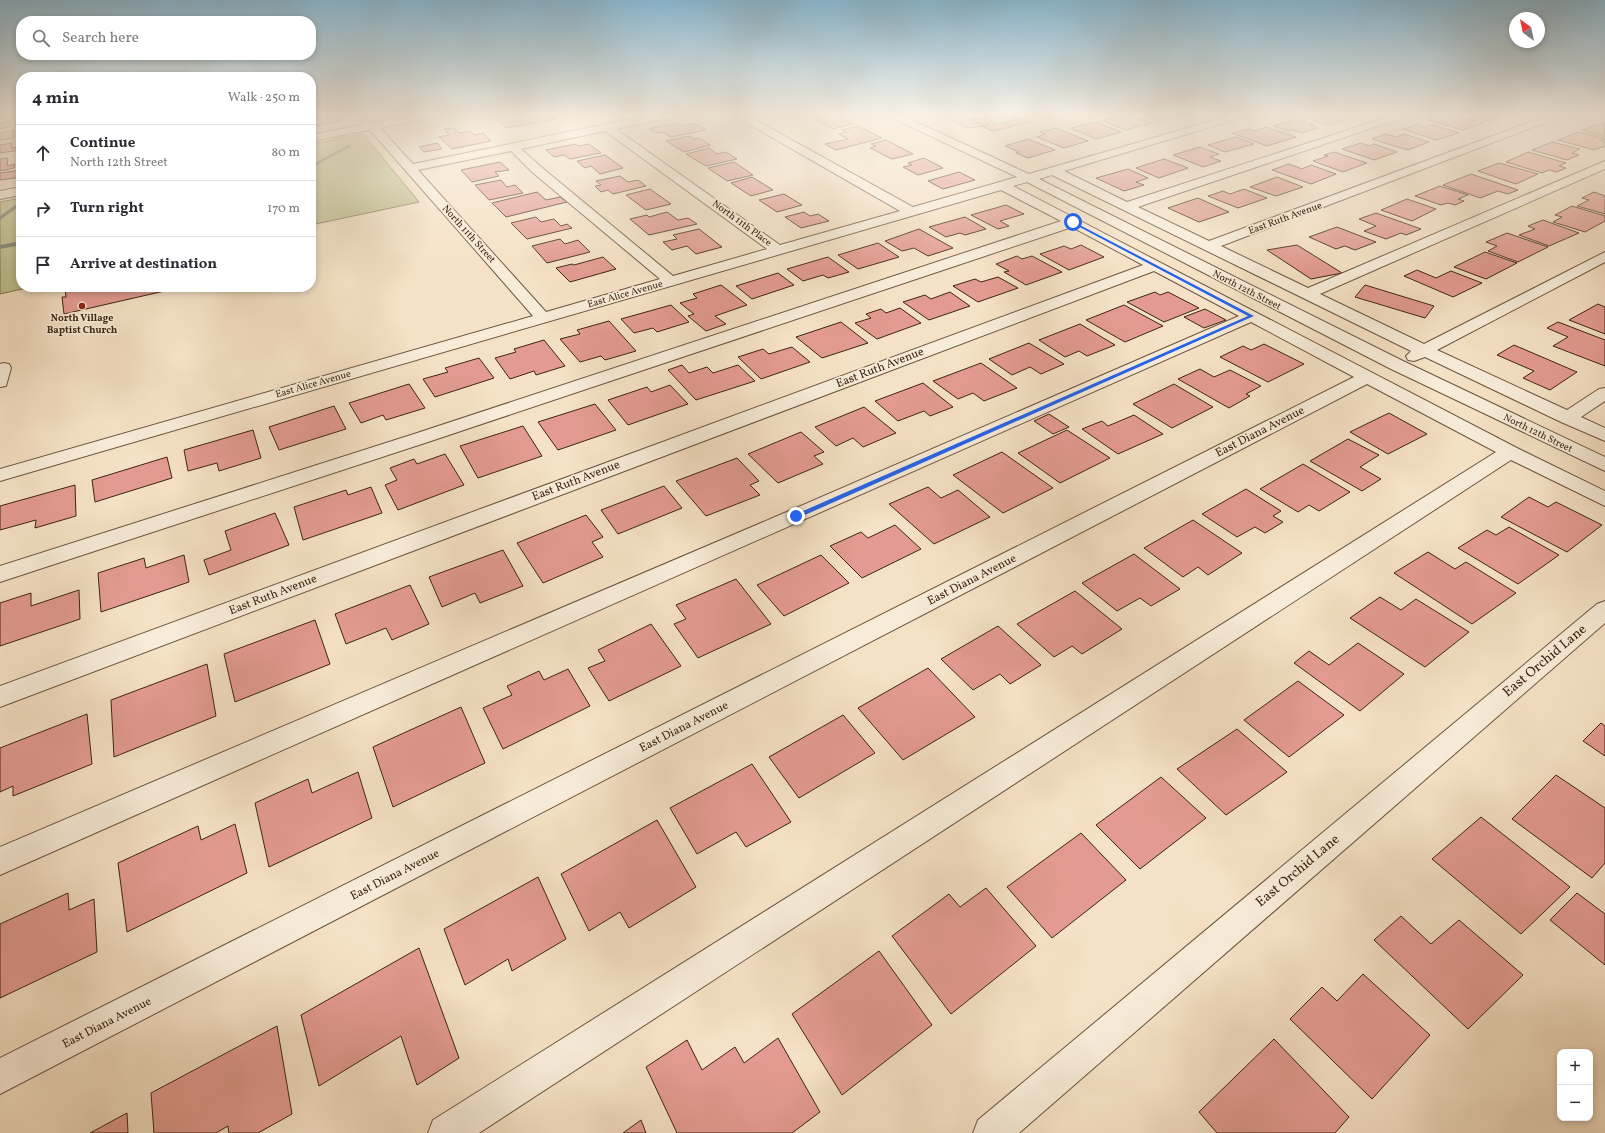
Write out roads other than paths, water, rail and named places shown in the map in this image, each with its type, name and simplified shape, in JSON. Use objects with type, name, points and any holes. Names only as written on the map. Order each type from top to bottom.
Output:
[{"type":"street","points":[[411,168],[416,167]]},
{"type":"street","points":[[536,167],[671,281]]},
{"type":"street","name":"North 11th Place","points":[[661,167],[778,250]]},
{"type":"street","points":[[831,167],[910,211]]},
{"type":"street","name":"North 12th Street","points":[[1005,167],[1397,365],[1605,465]]},
{"type":"street","name":"East Alice Avenue","points":[[0,475],[910,211],[1068,167]]},
{"type":"street","points":[[1127,206],[1247,167]]},
{"type":"street","name":"East Ruth Avenue","points":[[1209,246],[1421,167]]},
{"type":"street","points":[[1308,294],[1601,167]]},
{"type":"street","name":"North 11th Street","points":[[411,168],[543,318]]},
{"type":"street","name":"North 12th Street","points":[[1054,171],[1424,350],[1605,435]]},
{"type":"street","name":"North 12th Street","points":[[1002,185],[1153,266],[1510,452],[1605,499]]},
{"type":"street","points":[[0,195],[16,192]]},
{"type":"street","points":[[0,574],[421,438],[1073,222]]},
{"type":"street","points":[[1397,365],[1605,256]]},
{"type":"street","name":"East Ruth Avenue","points":[[0,697],[1153,266]]},
{"type":"street","points":[[0,861],[1251,316]]},
{"type":"street","name":"East Diana Avenue","points":[[0,1077],[1367,377]]},
{"type":"street","points":[[1567,418],[1605,393]]},
{"type":"street","points":[[446,1133],[1510,452]]},
{"type":"street","name":"East Orchid Lane","points":[[991,1133],[1605,610]]},
{"type":"waterway","points":[[0,218],[16,207]]},
{"type":"waterway","points":[[0,247],[16,244]]},
{"type":"place","name":"North Village Baptist Church","points":[[82,306]]}]
